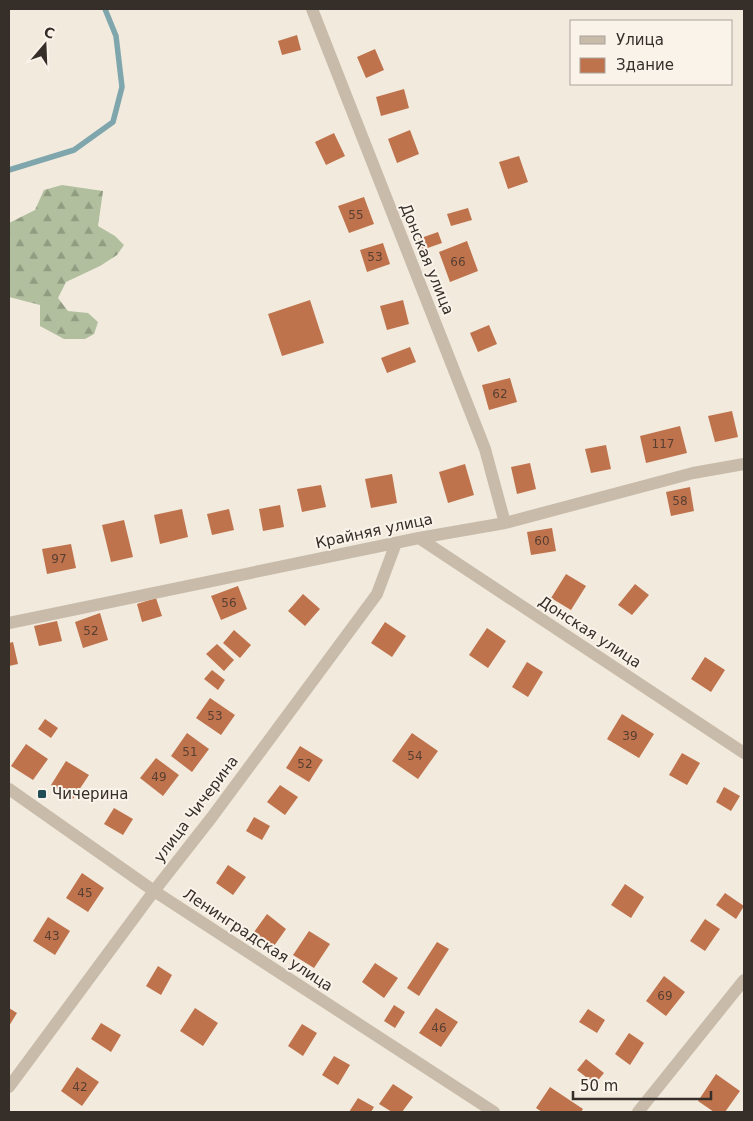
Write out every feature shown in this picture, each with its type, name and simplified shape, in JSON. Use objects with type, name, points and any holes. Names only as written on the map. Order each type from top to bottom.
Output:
[{"type":"street","name":"Донская улица","points":[[312,9],[485,449],[505,523]]},
{"type":"street","name":"Крайняя улица","points":[[9,622],[419,538],[505,523],[694,473],[744,464]]},
{"type":"street","name":"Донская улица","points":[[419,538],[744,753]]},
{"type":"street","name":"улица Чичерина","points":[[9,1088],[376,594],[396,543]]},
{"type":"street","name":"Ленинградская улица","points":[[9,789],[154,891],[494,1112]]},
{"type":"street","points":[[638,1112],[744,980]]},
{"type":"green space","points":[[62,185],[103,191],[98,226],[115,236],[124,245],[117,255],[100,266],[66,282],[58,298],[68,311],[88,313],[98,322],[94,334],[85,339],[64,339],[40,326],[40,305],[9,297],[9,223],[35,210],[44,190]]},
{"type":"building","points":[[297,35],[301,50],[282,55],[278,41]]},
{"type":"building","points":[[375,49],[384,70],[366,78],[357,57]]},
{"type":"building","points":[[404,89],[409,108],[381,116],[376,97]]},
{"type":"building","points":[[410,130],[419,154],[397,163],[388,139]]},
{"type":"building","points":[[334,133],[345,156],[326,165],[315,142]]},
{"type":"building","points":[[519,156],[528,182],[508,189],[499,162]]},
{"type":"building","points":[[364,197],[374,224],[349,233],[338,206]]},
{"type":"building","points":[[468,208],[472,220],[451,226],[447,214]]},
{"type":"building","points":[[438,232],[442,243],[422,250],[418,239]]},
{"type":"building","points":[[467,241],[478,271],[450,282],[439,252]]},
{"type":"building","points":[[383,243],[390,264],[367,272],[360,250]]},
{"type":"building","points":[[310,300],[324,343],[282,356],[268,314]]},
{"type":"building","points":[[403,300],[409,324],[387,330],[380,306]]},
{"type":"building","points":[[489,325],[497,344],[478,352],[470,333]]},
{"type":"building","points":[[410,347],[416,362],[387,373],[381,358]]},
{"type":"building","points":[[510,378],[517,402],[489,410],[482,385]]},
{"type":"building","points":[[732,411],[738,437],[715,442],[708,416]]},
{"type":"building","points":[[680,426],[687,453],[646,463],[640,436]]},
{"type":"building","points":[[606,445],[611,469],[591,473],[585,449]]},
{"type":"building","points":[[530,463],[536,489],[517,494],[511,467]]},
{"type":"building","points":[[465,464],[474,495],[448,503],[439,472]]},
{"type":"building","points":[[392,474],[397,503],[371,508],[365,479]]},
{"type":"building","points":[[321,485],[326,507],[302,512],[297,489]]},
{"type":"building","points":[[690,487],[694,511],[671,516],[666,492]]},
{"type":"building","points":[[280,505],[284,527],[263,531],[259,509]]},
{"type":"building","points":[[182,509],[188,537],[160,544],[154,515]]},
{"type":"building","points":[[229,509],[234,530],[212,535],[207,514]]},
{"type":"building","points":[[124,520],[133,557],[111,562],[102,525]]},
{"type":"building","points":[[552,528],[556,551],[531,555],[527,532]]},
{"type":"building","points":[[71,544],[76,568],[47,574],[42,549]]},
{"type":"building","points":[[566,574],[586,586],[571,610],[551,598]]},
{"type":"building","points":[[635,584],[649,595],[632,615],[618,605]]},
{"type":"building","points":[[238,586],[247,609],[221,620],[211,596]]},
{"type":"building","points":[[303,594],[320,609],[305,626],[288,611]]},
{"type":"building","points":[[156,598],[162,616],[142,622],[137,604]]},
{"type":"building","points":[[100,613],[108,640],[83,648],[75,622]]},
{"type":"building","points":[[57,621],[62,641],[39,646],[34,626]]},
{"type":"building","points":[[385,622],[406,636],[392,657],[371,643]]},
{"type":"building","points":[[487,628],[506,641],[488,668],[469,655]]},
{"type":"building","points":[[234,630],[251,645],[240,658],[223,643]]},
{"type":"building","points":[[13,642],[18,664],[9,666],[9,643]]},
{"type":"building","points":[[217,644],[234,660],[224,671],[206,654]]},
{"type":"building","points":[[705,657],[725,670],[711,692],[691,679]]},
{"type":"building","points":[[527,662],[543,672],[528,697],[512,687]]},
{"type":"building","points":[[212,670],[225,680],[218,690],[204,679]]},
{"type":"building","points":[[210,698],[235,715],[221,735],[196,718]]},
{"type":"building","points":[[622,714],[654,734],[639,758],[607,739]]},
{"type":"building","points":[[45,719],[58,728],[51,738],[38,729]]},
{"type":"building","points":[[187,733],[209,749],[192,772],[171,756]]},
{"type":"building","points":[[412,733],[438,751],[418,779],[392,761]]},
{"type":"building","points":[[26,744],[48,759],[33,780],[11,766]]},
{"type":"building","points":[[300,746],[323,760],[309,782],[286,768]]},
{"type":"building","points":[[682,753],[700,763],[687,785],[669,775]]},
{"type":"building","points":[[156,758],[179,775],[163,796],[140,778]]},
{"type":"building","points":[[66,761],[89,775],[73,799],[51,785]]},
{"type":"building","points":[[280,785],[298,797],[285,815],[267,802]]},
{"type":"building","points":[[724,787],[740,796],[731,811],[716,802]]},
{"type":"building","points":[[114,808],[133,819],[123,835],[104,824]]},
{"type":"building","points":[[254,817],[270,826],[262,840],[246,831]]},
{"type":"building","points":[[228,865],[246,877],[233,895],[216,883]]},
{"type":"building","points":[[82,873],[104,888],[88,912],[66,898]]},
{"type":"building","points":[[625,884],[644,897],[631,918],[611,905]]},
{"type":"building","points":[[725,893],[744,906],[736,919],[716,905]]},
{"type":"building","points":[[267,914],[286,929],[274,946],[254,932]]},
{"type":"building","points":[[48,917],[70,931],[55,955],[33,941]]},
{"type":"building","points":[[705,919],[720,929],[705,951],[690,941]]},
{"type":"building","points":[[309,931],[330,944],[314,968],[293,955]]},
{"type":"building","points":[[437,942],[449,949],[419,996],[407,988]]},
{"type":"building","points":[[375,963],[398,978],[384,998],[362,982]]},
{"type":"building","points":[[158,966],[172,975],[161,995],[146,986]]},
{"type":"building","points":[[664,976],[685,992],[666,1016],[646,1001]]},
{"type":"building","points":[[394,1005],[405,1012],[395,1028],[384,1021]]},
{"type":"building","points":[[9,1008],[17,1013],[9,1026]]},
{"type":"building","points":[[195,1008],[218,1023],[203,1046],[180,1031]]},
{"type":"building","points":[[436,1008],[458,1022],[441,1047],[419,1033]]},
{"type":"building","points":[[588,1009],[605,1020],[597,1033],[579,1022]]},
{"type":"building","points":[[101,1023],[121,1035],[111,1052],[91,1039]]},
{"type":"building","points":[[302,1024],[317,1033],[303,1056],[288,1046]]},
{"type":"building","points":[[629,1033],[644,1043],[630,1065],[615,1054]]},
{"type":"building","points":[[334,1056],[350,1065],[338,1085],[322,1075]]},
{"type":"building","points":[[586,1059],[604,1073],[595,1084],[577,1070]]},
{"type":"building","points":[[77,1067],[99,1082],[82,1106],[61,1091]]},
{"type":"building","points":[[716,1074],[740,1091],[725,1112],[714,1112],[698,1101]]},
{"type":"building","points":[[393,1084],[413,1097],[402,1112],[392,1112],[379,1104]]},
{"type":"building","points":[[550,1087],[583,1109],[581,1112],[542,1112],[536,1108]]},
{"type":"building","points":[[358,1098],[374,1107],[371,1112],[349,1112]]},
{"type":"waterway","points":[[9,170],[74,150],[113,122],[122,87],[116,36],[105,9]]},
{"type":"place","name":"Чичерина","points":[[42,794]]}]
